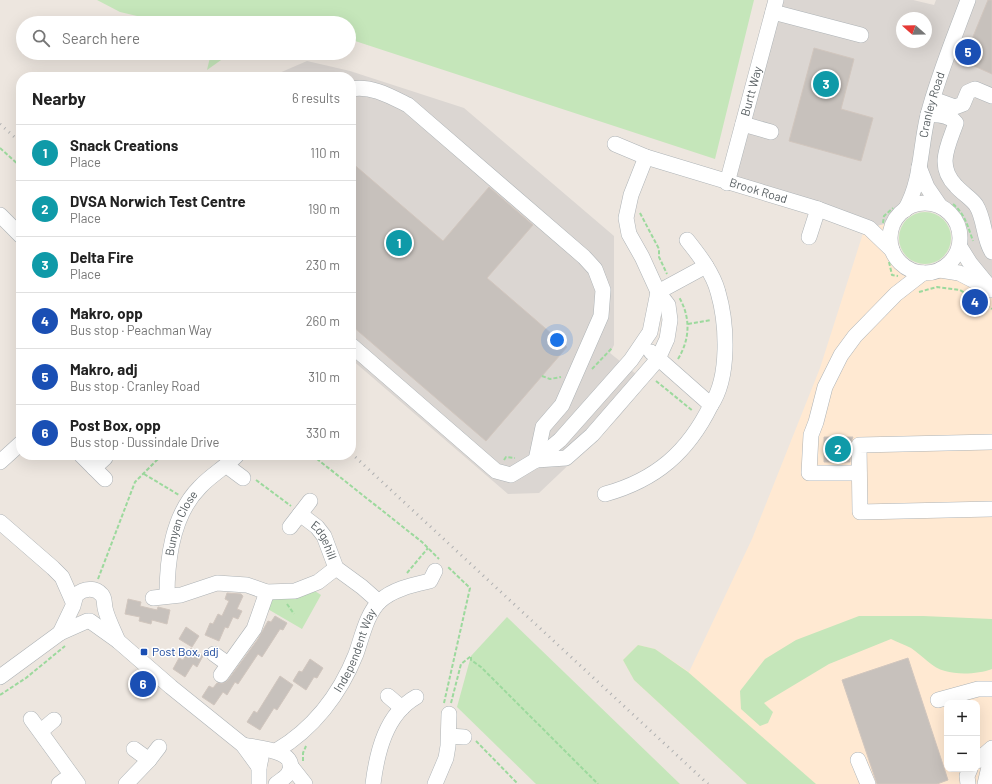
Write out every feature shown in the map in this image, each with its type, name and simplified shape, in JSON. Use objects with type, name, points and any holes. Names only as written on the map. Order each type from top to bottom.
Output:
[{"type":"street","name":"Cranley Road","points":[[906,210],[914,192],[919,167],[922,138],[928,114],[968,0]]},
{"type":"street","points":[[775,6],[861,34]]},
{"type":"street","name":"Burtt Way","points":[[727,183],[775,6]]},
{"type":"street","points":[[356,88],[383,92],[408,104],[584,257],[595,269],[603,290],[601,316],[562,404],[543,427],[536,460]]},
{"type":"street","points":[[933,99],[955,107],[963,104],[968,92],[975,89],[992,96]]},
{"type":"street","points":[[928,114],[946,116],[953,119],[956,124],[944,160],[946,170],[956,186],[977,206],[988,246],[992,252]]},
{"type":"street","points":[[743,124],[771,132]]},
{"type":"street","name":"Brook Road","points":[[615,144],[646,158],[818,210],[870,228],[896,256]]},
{"type":"street","points":[[536,460],[566,458],[592,435],[658,359],[667,339],[670,320],[668,305],[658,292],[642,256],[629,234],[626,218],[631,195],[646,158]]},
{"type":"street","name":"Cranley Road","points":[[919,167],[927,187],[944,203]]},
{"type":"street","points":[[870,228],[895,220],[906,210],[917,204],[944,203],[956,222],[979,275],[992,289]]},
{"type":"street","points":[[809,237],[818,210]]},
{"type":"street","points":[[1,219],[16,232]]},
{"type":"street","points":[[895,220],[891,235],[896,256],[896,294]]},
{"type":"street","points":[[605,494],[624,489],[662,468],[681,451],[694,436],[711,405],[720,384],[724,367],[725,342],[723,318],[718,290],[706,266],[687,240]]},
{"type":"street","points":[[940,270],[967,246]]},
{"type":"street","points":[[896,256],[911,269],[923,273]]},
{"type":"street","points":[[658,292],[706,266]]},
{"type":"street","points":[[859,473],[809,473],[811,435],[825,387],[841,355],[855,336],[896,294],[923,273],[940,270],[959,273],[992,289]]},
{"type":"street","points":[[356,349],[496,471],[511,476],[536,460],[560,440],[642,345],[650,332],[658,292]]},
{"type":"street","points":[[642,345],[711,405]]},
{"type":"street","points":[[992,442],[859,445],[860,512],[992,509]]},
{"type":"street","points":[[0,462],[16,448]]},
{"type":"street","points":[[86,460],[100,474],[104,460]]},
{"type":"street","name":"Bunyan Close","points":[[243,478],[232,461],[200,487],[188,502],[172,542],[160,597],[181,595],[217,583],[247,585],[268,592],[285,592],[305,588],[318,582],[336,568]]},
{"type":"street","name":"Edgehill","points":[[290,527],[310,501]]},
{"type":"street","name":"Edgehill","points":[[300,514],[317,527],[324,536],[336,568],[362,587],[379,602]]},
{"type":"street","points":[[3,530],[39,555],[62,577],[76,615],[89,621],[118,641],[171,687],[243,745],[259,774],[267,780],[282,782],[287,775],[294,740]]},
{"type":"street","points":[[62,577],[92,586],[94,590],[100,594],[104,600],[105,608],[118,641]]},
{"type":"street","name":"Independent Way","points":[[274,751],[294,740],[308,727],[344,682],[366,627],[379,602],[402,588],[435,581]]},
{"type":"street","points":[[63,639],[73,604],[78,593],[92,586]]},
{"type":"street","points":[[214,654],[225,670],[254,628],[268,592]]},
{"type":"street","points":[[0,677],[63,639],[89,621],[99,618],[105,608]]},
{"type":"street","points":[[938,700],[978,689],[992,689]]},
{"type":"street","points":[[388,696],[402,708]]},
{"type":"street","points":[[373,784],[378,753],[383,737],[402,708],[416,697]]},
{"type":"street","points":[[31,719],[75,779],[59,784]]},
{"type":"street","points":[[41,731],[54,720]]},
{"type":"street","points":[[447,721],[469,738]]},
{"type":"street","points":[[435,784],[446,758],[447,721]]},
{"type":"street","points":[[243,745],[283,754],[305,784]]},
{"type":"street","points":[[126,784],[149,760],[158,747]]},
{"type":"street","points":[[980,758],[992,748]]},
{"type":"street","points":[[134,749],[149,760]]},
{"type":"street","points":[[259,774],[261,758],[274,751]]},
{"type":"street","points":[[985,784],[992,754]]},
{"type":"street","points":[[858,760],[868,784]]},
{"type":"street","points":[[968,784],[967,776],[969,772]]},
{"type":"path","points":[[0,148],[16,162]]},
{"type":"path","points":[[944,203],[958,208],[968,225],[967,246]]},
{"type":"path","points":[[955,289],[959,273]]},
{"type":"path","points":[[688,324],[723,318]]},
{"type":"path","points":[[646,373],[694,412],[690,417]]},
{"type":"path","points":[[92,586],[135,482],[157,460]]},
{"type":"path","points":[[318,460],[428,548],[470,588],[447,721]]},
{"type":"path","points":[[144,474],[159,484],[174,491],[188,502]]},
{"type":"path","points":[[243,478],[250,475],[300,514]]},
{"type":"path","points":[[402,588],[402,579],[428,548]]},
{"type":"path","points":[[0,695],[26,678],[63,639]]},
{"type":"path","points":[[447,721],[461,664],[471,656],[471,660],[481,667],[598,784]]},
{"type":"path","points":[[305,765],[303,753],[314,732],[308,727]]},
{"type":"path","points":[[469,738],[518,784]]},
{"type":"shaded area","points":[[782,0],[913,0],[934,5],[936,0],[992,0],[992,289],[960,247],[960,233],[954,218],[940,206],[917,204],[905,210],[895,221],[869,228],[732,180]]},
{"type":"shaded area","points":[[307,61],[353,72],[282,72]]},
{"type":"shaded area","points":[[356,73],[464,108],[614,236],[614,345],[610,353],[647,383],[618,418],[539,493],[508,494],[356,363]]},
{"type":"shaded area","points":[[895,221],[891,235],[892,250],[900,262],[911,269],[923,273],[940,270],[992,290],[992,784],[747,784],[634,680],[623,660],[638,645],[655,649],[689,672],[752,539],[820,368],[865,227],[870,228]]},
{"type":"green space","points":[[97,0],[754,0],[715,159],[356,41],[356,16],[137,16],[120,12]]},
{"type":"green space","points":[[209,60],[221,60],[207,70]]},
{"type":"green space","points":[[925,212],[935,214],[943,220],[949,228],[951,238],[949,248],[943,256],[935,262],[925,264],[915,262],[907,256],[901,248],[899,238],[901,228],[907,220],[915,214]]},
{"type":"green space","points":[[315,591],[321,595],[302,629],[266,608],[272,598],[296,597]]},
{"type":"green space","points":[[859,616],[923,616],[992,619],[992,669],[968,673],[945,671],[931,664],[911,648],[891,639],[829,664],[764,703],[773,712],[768,723],[760,726],[741,709],[740,691],[765,659],[796,640]]},
{"type":"green space","points":[[507,617],[680,784],[536,784],[457,707],[471,656]]},
{"type":"green space","points":[[638,645],[655,649],[688,672],[816,784],[747,784],[634,680],[623,660]]},
{"type":"building","points":[[988,0],[992,0],[992,74],[963,61]]},
{"type":"building","points":[[814,48],[854,59],[841,109],[873,118],[861,161],[789,141]]},
{"type":"building","points":[[356,166],[443,241],[489,187],[533,225],[487,278],[567,347],[486,441],[356,329]]},
{"type":"building","points":[[824,437],[853,437],[850,445],[850,462],[824,462]]},
{"type":"building","points":[[227,593],[241,594],[243,596],[237,609],[242,611],[238,619],[233,617],[228,628],[225,627],[219,641],[205,635],[210,623],[213,624],[218,614],[222,616],[229,601],[225,599]]},
{"type":"building","points":[[128,599],[141,602],[140,606],[157,610],[158,607],[170,610],[167,624],[152,620],[151,624],[139,621],[140,617],[125,614]]},
{"type":"building","points":[[275,616],[287,623],[283,630],[280,629],[262,657],[258,654],[238,684],[235,682],[227,695],[223,692],[214,705],[202,697],[209,686],[213,688],[217,683],[224,683],[228,680],[258,639],[268,621],[271,622]]},
{"type":"building","points":[[186,627],[199,636],[192,647],[179,639]]},
{"type":"building","points":[[191,648],[203,656],[197,667],[193,664],[185,677],[173,669],[179,658],[183,660]]},
{"type":"building","points":[[908,658],[944,768],[944,772],[945,772],[948,780],[937,784],[877,784],[842,680]]},
{"type":"building","points":[[310,659],[323,668],[317,678],[314,677],[306,690],[293,681],[299,671],[302,672]]},
{"type":"building","points":[[280,676],[293,685],[277,710],[274,708],[260,730],[247,722],[254,711],[257,713]]},
{"type":"railway","points":[[0,124],[16,138]]},
{"type":"railway","points":[[356,458],[708,784]]},
{"type":"place","name":"Makro, adj","points":[[968,52]]},
{"type":"place","name":"Delta Fire","points":[[826,84]]},
{"type":"place","name":"Snack Creations","points":[[399,243]]},
{"type":"place","name":"Makro, opp","points":[[975,302]]},
{"type":"place","name":"DVSA Norwich Test Centre","points":[[838,449]]},
{"type":"place","name":"Post Box, adj","points":[[144,652]]},
{"type":"place","name":"Post Box, opp","points":[[143,684]]}]
